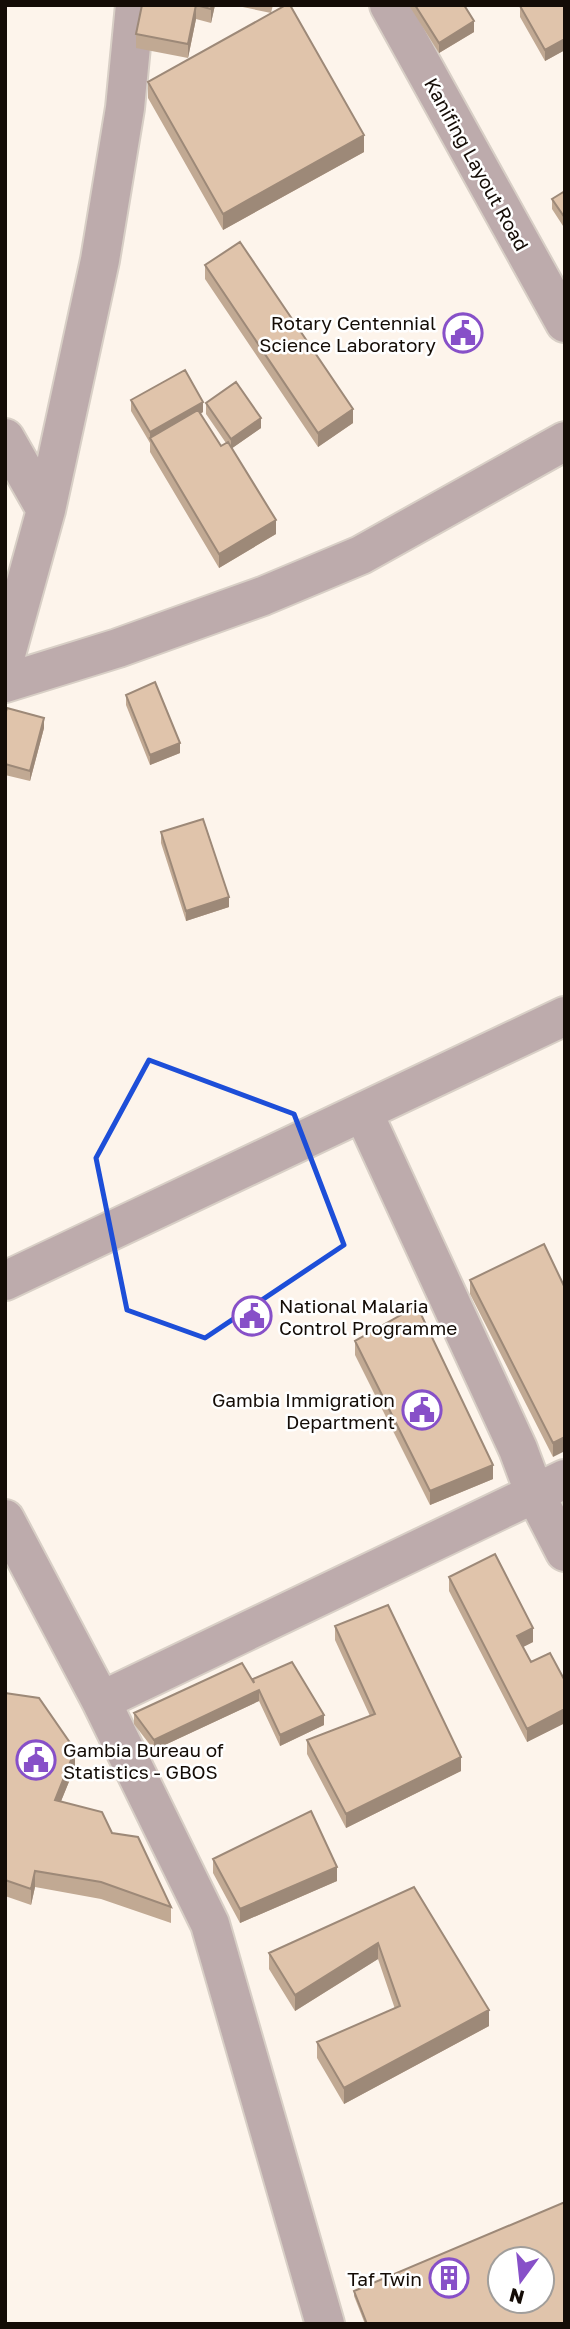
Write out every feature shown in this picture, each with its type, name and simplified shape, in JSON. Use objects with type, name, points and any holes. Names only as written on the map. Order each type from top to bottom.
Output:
[{"type":"street","points":[[5,658],[46,510],[100,260],[125,107],[135,5]]},
{"type":"street","name":"Kanifing Layout Road","points":[[389,5],[565,323]]},
{"type":"street","points":[[5,438],[46,510]]},
{"type":"street","points":[[5,683],[118,648],[263,596],[361,555],[565,442]]},
{"type":"street","points":[[5,1281],[565,1016]]},
{"type":"street","points":[[363,1112],[512,1436],[549,1485],[565,1552]]},
{"type":"street","points":[[101,1701],[549,1485]]},
{"type":"street","points":[[5,1519],[101,1701],[210,1924],[325,2324]]},
{"type":"highlighted area","points":[[149,1060],[294,1114],[344,1245],[205,1338],[127,1310],[96,1158]]},
{"type":"building","points":[[142,5],[196,5],[188,44],[136,34]]},
{"type":"building","points":[[196,5],[212,5],[211,9]]},
{"type":"building","points":[[290,5],[364,135],[223,214],[148,82]]},
{"type":"building","points":[[415,5],[464,5],[474,21],[439,43]]},
{"type":"building","points":[[565,5],[565,39],[545,50],[520,6]]},
{"type":"building","points":[[565,191],[565,218],[552,199]]},
{"type":"building","points":[[240,242],[353,409],[318,433],[205,265]]},
{"type":"building","points":[[185,370],[203,402],[150,432],[131,400]]},
{"type":"building","points":[[236,382],[261,418],[231,439],[206,403]]},
{"type":"building","points":[[198,410],[221,446],[228,442],[276,520],[219,554],[150,438]]},
{"type":"building","points":[[155,682],[180,743],[150,755],[126,695]]},
{"type":"building","points":[[7,708],[44,718],[30,771],[5,764]]},
{"type":"building","points":[[203,819],[229,897],[186,911],[161,832]]},
{"type":"building","points":[[544,1244],[565,1288],[565,1437],[553,1443],[470,1280]]},
{"type":"building","points":[[417,1306],[493,1465],[430,1491],[355,1341]]},
{"type":"building","points":[[495,1554],[533,1628],[517,1636],[531,1662],[550,1653],[565,1681],[565,1709],[527,1729],[449,1577]]},
{"type":"building","points":[[388,1605],[461,1757],[346,1814],[307,1740],[375,1714],[335,1626]]},
{"type":"building","points":[[292,1662],[324,1715],[280,1735],[259,1690],[154,1740],[134,1713],[242,1663],[254,1683],[253,1679]]},
{"type":"building","points":[[5,1693],[39,1698],[75,1750],[55,1800],[102,1812],[112,1833],[138,1837],[171,1907],[101,1882],[35,1871],[31,1889],[5,1880]]},
{"type":"building","points":[[311,1811],[337,1867],[240,1909],[213,1859]]},
{"type":"building","points":[[414,1887],[489,2010],[344,2088],[317,2042],[400,2006],[378,1943],[295,1995],[269,1953]]},
{"type":"building","name":"Taf Twin","points":[[565,2202],[565,2324],[367,2324],[354,2291]]},
{"type":"place","name":"Rotary Centennial Science Laboratory","points":[[463,333]]},
{"type":"place","name":"National Malaria Control Programme","points":[[252,1316]]},
{"type":"place","name":"Gambia Immigration Department","points":[[422,1410]]},
{"type":"place","name":"Gambia Bureau of Statistics - GBOS","points":[[36,1760]]},
{"type":"place","name":"Taf Twin","points":[[449,2278]]}]
